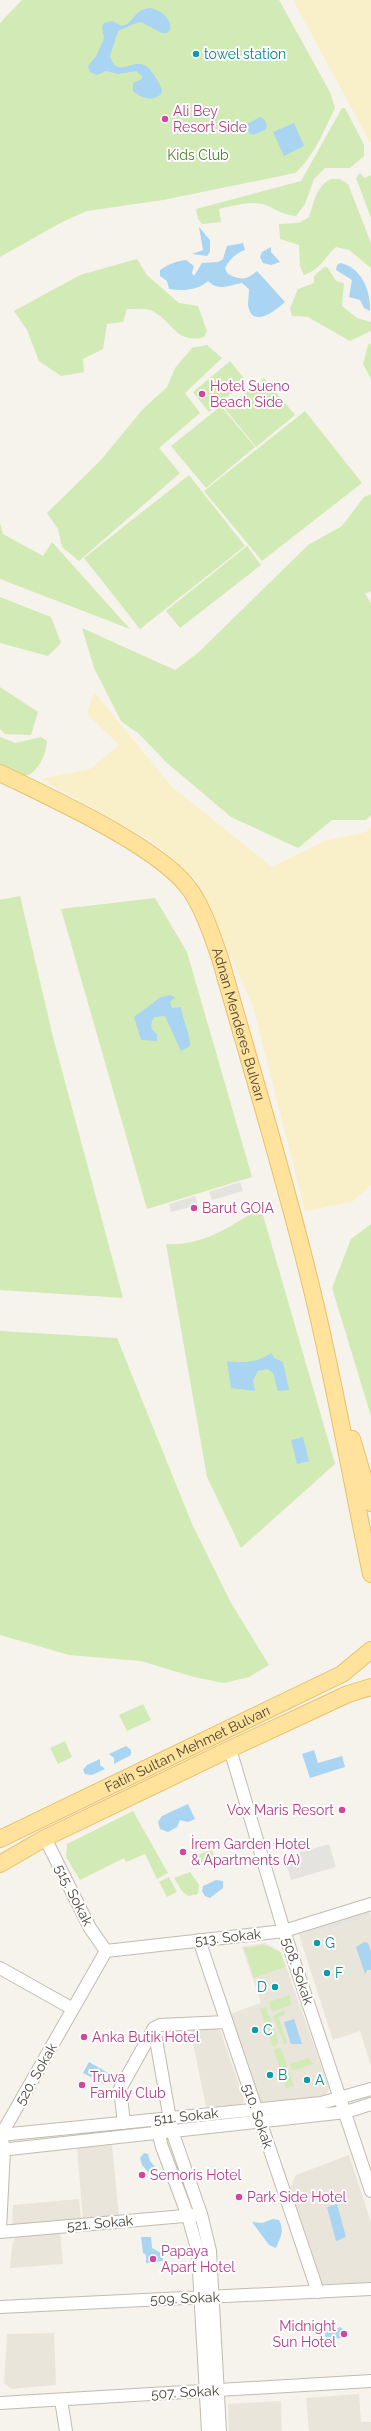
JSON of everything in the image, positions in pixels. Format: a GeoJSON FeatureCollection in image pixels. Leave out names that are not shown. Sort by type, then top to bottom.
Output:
{"type":"FeatureCollection","features":[{"type":"Feature","properties":{"kind":"main road","name":"Adnan Menderes Bulvarı"},"geometry":{"type":"LineString","coordinates":[[0,773],[118,834],[159,860],[176,874],[190,890],[207,922],[220,958],[312,1289],[333,1380],[344,1447],[371,1574]]}},
{"type":"Feature","properties":{"kind":"main road","name":"Adnan Menderes Bulvarı"},"geometry":{"type":"LineString","coordinates":[[333,1380],[371,1503]]}},
{"type":"Feature","properties":{"kind":"main road","name":"Fatih Sultan Mehmet Bulvarı"},"geometry":{"type":"LineString","coordinates":[[0,1839],[342,1674],[371,1650]]}},
{"type":"Feature","properties":{"kind":"main road","name":"Fatih Sultan Mehmet Bulvarı"},"geometry":{"type":"LineString","coordinates":[[0,1864],[45,1838],[230,1749],[348,1694],[371,1687]]}},
{"type":"Feature","properties":{"kind":"street","name":"508. Sokak"},"geometry":{"type":"LineString","coordinates":[[230,1749],[284,1930],[346,2112],[371,2191]]}},
{"type":"Feature","properties":{"kind":"street","name":"515. Sokak"},"geometry":{"type":"LineString","coordinates":[[45,1838],[90,1928],[106,1951]]}},
{"type":"Feature","properties":{"kind":"street","name":"513. Sokak"},"geometry":{"type":"LineString","coordinates":[[106,1951],[284,1930],[371,1904]]}},
{"type":"Feature","properties":{"kind":"street","name":"510. Sokak"},"geometry":{"type":"LineString","coordinates":[[199,1940],[318,2292]]}},
{"type":"Feature","properties":{"kind":"street","name":"520. Sokak"},"geometry":{"type":"LineString","coordinates":[[0,2135],[106,1951]]}},
{"type":"Feature","properties":{"kind":"street"},"geometry":{"type":"LineString","coordinates":[[0,1968],[73,2009]]}},
{"type":"Feature","properties":{"kind":"street"},"geometry":{"type":"LineString","coordinates":[[124,2123],[120,2089],[154,2028],[160,2026],[226,2022]]}},
{"type":"Feature","properties":{"kind":"street"},"geometry":{"type":"LineString","coordinates":[[154,2028],[172,2132],[201,2214],[210,2251],[207,2297],[212,2391],[220,2431]]}},
{"type":"Feature","properties":{"kind":"street","name":"511. Sokak"},"geometry":{"type":"LineString","coordinates":[[0,2135],[321,2103],[371,2090]]}},
{"type":"Feature","properties":{"kind":"street","name":"511. Sokak"},"geometry":{"type":"LineString","coordinates":[[2,2150],[346,2112],[371,2104]]}},
{"type":"Feature","properties":{"kind":"street"},"geometry":{"type":"LineString","coordinates":[[156,2120],[158,2133],[188,2216],[198,2252],[207,2297]]}},
{"type":"Feature","properties":{"kind":"street"},"geometry":{"type":"LineString","coordinates":[[0,2135],[2,2150],[0,2231]]}},
{"type":"Feature","properties":{"kind":"street","name":"521. Sokak"},"geometry":{"type":"LineString","coordinates":[[0,2231],[201,2214]]}},
{"type":"Feature","properties":{"kind":"street","name":"509. Sokak"},"geometry":{"type":"LineString","coordinates":[[0,2307],[371,2289]]}},
{"type":"Feature","properties":{"kind":"street","name":"507. Sokak"},"geometry":{"type":"LineString","coordinates":[[0,2403],[371,2381]]}},
{"type":"Feature","properties":{"kind":"street"},"geometry":{"type":"LineString","coordinates":[[208,2431],[212,2391]]}},
{"type":"Feature","properties":{"kind":"street"},"geometry":{"type":"LineString","coordinates":[[61,2400],[66,2431]]}},
{"type":"Feature","properties":{"kind":"shaded area"},"geometry":{"type":"Polygon","coordinates":[[[240,1182],[243,1191],[212,1200],[209,1192],[240,1182]]]}},
{"type":"Feature","properties":{"kind":"shaded area"},"geometry":{"type":"Polygon","coordinates":[[[195,1196],[198,1205],[171,1212],[169,1204],[195,1196]]]}},
{"type":"Feature","properties":{"kind":"shaded area"},"geometry":{"type":"Polygon","coordinates":[[[329,1844],[336,1867],[291,1880],[284,1857],[329,1844]]]}},
{"type":"Feature","properties":{"kind":"shaded area"},"geometry":{"type":"Polygon","coordinates":[[[369,1908],[371,1916],[328,1930],[326,1921],[369,1908]]]}},
{"type":"Feature","properties":{"kind":"shaded area"},"geometry":{"type":"Polygon","coordinates":[[[371,1916],[371,2066],[360,2031],[333,2040],[299,1935],[301,1932],[326,1924],[328,1930],[371,1916]]]}},
{"type":"Feature","properties":{"kind":"shaded area"},"geometry":{"type":"Polygon","coordinates":[[[265,1943],[281,1952],[329,2088],[326,2096],[260,2102],[230,2014],[261,2003],[242,1947],[265,1943]]]}},
{"type":"Feature","properties":{"kind":"shaded area"},"geometry":{"type":"Polygon","coordinates":[[[219,2027],[244,2099],[243,2104],[206,2107],[190,2028],[219,2027]]]}},
{"type":"Feature","properties":{"kind":"shaded area"},"geometry":{"type":"Polygon","coordinates":[[[112,2145],[119,2217],[83,2220],[77,2148],[112,2145]]]}},
{"type":"Feature","properties":{"kind":"shaded area"},"geometry":{"type":"Polygon","coordinates":[[[349,2155],[371,2222],[371,2283],[323,2284],[290,2188],[296,2175],[349,2155]]]}},
{"type":"Feature","properties":{"kind":"shaded area"},"geometry":{"type":"Polygon","coordinates":[[[79,2199],[81,2220],[12,2228],[13,2205],[79,2199]]]}},
{"type":"Feature","properties":{"kind":"shaded area"},"geometry":{"type":"Polygon","coordinates":[[[60,2232],[63,2264],[10,2268],[12,2245],[16,2236],[60,2232]]]}},
{"type":"Feature","properties":{"kind":"shaded area"},"geometry":{"type":"Polygon","coordinates":[[[54,2333],[56,2385],[11,2389],[4,2383],[7,2334],[54,2333]]]}},
{"type":"Feature","properties":{"kind":"shaded area"},"geometry":{"type":"Polygon","coordinates":[[[359,2394],[361,2422],[371,2422],[371,2431],[309,2431],[306,2398],[359,2394]]]}},
{"type":"Feature","properties":{"kind":"shaded area"},"geometry":{"type":"Polygon","coordinates":[[[281,2401],[282,2431],[229,2431],[228,2404],[281,2401]]]}},
{"type":"Feature","properties":{"kind":"green space","name":"Ali Bey Resort Side"},"geometry":{"type":"Polygon","coordinates":[[[22,0],[279,0],[331,94],[335,108],[313,151],[302,167],[295,173],[163,200],[87,211],[64,221],[0,257],[0,23],[22,0]]]}},
{"type":"Feature","properties":{"kind":"green space"},"geometry":{"type":"Polygon","coordinates":[[[342,108],[345,108],[364,145],[364,156],[350,168],[325,168],[314,179],[305,204],[296,216],[284,213],[266,205],[254,203],[219,209],[221,222],[202,224],[198,219],[196,209],[301,181],[342,108]]]}},
{"type":"Feature","properties":{"kind":"green space"},"geometry":{"type":"Polygon","coordinates":[[[360,173],[364,178],[371,175],[371,218],[356,178],[360,173]]]}},
{"type":"Feature","properties":{"kind":"green space"},"geometry":{"type":"Polygon","coordinates":[[[331,179],[340,179],[348,184],[371,243],[371,268],[349,250],[336,247],[319,266],[304,275],[300,266],[299,245],[280,239],[279,224],[299,223],[309,217],[314,200],[319,190],[331,179]]]}},
{"type":"Feature","properties":{"kind":"green space"},"geometry":{"type":"Polygon","coordinates":[[[137,259],[147,275],[179,303],[198,306],[207,331],[204,337],[194,339],[180,334],[164,319],[150,310],[127,309],[123,322],[107,324],[103,349],[83,359],[84,372],[61,376],[39,361],[27,330],[14,311],[80,275],[137,259]]]}},
{"type":"Feature","properties":{"kind":"green space"},"geometry":{"type":"Polygon","coordinates":[[[324,267],[328,268],[336,281],[344,283],[342,306],[357,318],[371,322],[371,331],[350,341],[308,317],[292,316],[290,308],[298,289],[314,283],[314,276],[324,267]]]}},
{"type":"Feature","properties":{"kind":"green space"},"geometry":{"type":"Polygon","coordinates":[[[371,343],[371,379],[363,364],[368,345],[371,343]]]}},
{"type":"Feature","properties":{"kind":"green space"},"geometry":{"type":"Polygon","coordinates":[[[207,345],[222,358],[185,393],[200,413],[159,448],[180,473],[79,561],[62,547],[58,529],[47,513],[101,460],[142,410],[167,387],[175,368],[192,348],[207,345]]]}},
{"type":"Feature","properties":{"kind":"green space"},"geometry":{"type":"Polygon","coordinates":[[[230,361],[246,381],[209,412],[193,392],[230,361]]]}},
{"type":"Feature","properties":{"kind":"green space"},"geometry":{"type":"Polygon","coordinates":[[[264,378],[295,415],[256,447],[225,409],[264,378]]]}},
{"type":"Feature","properties":{"kind":"green space"},"geometry":{"type":"Polygon","coordinates":[[[221,406],[255,447],[206,488],[171,446],[221,406]]]}},
{"type":"Feature","properties":{"kind":"green space"},"geometry":{"type":"Polygon","coordinates":[[[305,411],[362,483],[262,561],[204,491],[305,411]]]}},
{"type":"Feature","properties":{"kind":"green space"},"geometry":{"type":"Polygon","coordinates":[[[189,475],[245,546],[140,629],[84,558],[189,475]]]}},
{"type":"Feature","properties":{"kind":"green space"},"geometry":{"type":"Polygon","coordinates":[[[371,494],[371,591],[365,594],[371,603],[371,815],[366,820],[332,820],[298,848],[231,817],[167,763],[139,734],[121,721],[94,668],[82,628],[175,670],[199,652],[308,545],[342,526],[364,497],[371,494]]]}},
{"type":"Feature","properties":{"kind":"green space"},"geometry":{"type":"Polygon","coordinates":[[[0,523],[3,534],[43,556],[52,542],[130,629],[0,579],[0,523]]]}},
{"type":"Feature","properties":{"kind":"green space"},"geometry":{"type":"Polygon","coordinates":[[[247,546],[261,565],[180,628],[166,611],[247,546]]]}},
{"type":"Feature","properties":{"kind":"green space"},"geometry":{"type":"Polygon","coordinates":[[[0,597],[51,617],[61,643],[48,656],[0,643],[0,597]]]}},
{"type":"Feature","properties":{"kind":"green space"},"geometry":{"type":"Polygon","coordinates":[[[0,687],[38,712],[31,735],[5,734],[0,729],[0,687]]]}},
{"type":"Feature","properties":{"kind":"green space"},"geometry":{"type":"Polygon","coordinates":[[[0,737],[16,743],[41,737],[47,741],[45,753],[35,770],[24,776],[17,776],[0,767],[0,737]]]}},
{"type":"Feature","properties":{"kind":"green space"},"geometry":{"type":"Polygon","coordinates":[[[20,896],[53,1037],[123,1298],[0,1290],[0,900],[20,896]]]}},
{"type":"Feature","properties":{"kind":"green space"},"geometry":{"type":"Polygon","coordinates":[[[155,898],[187,952],[252,1177],[147,1209],[61,909],[155,898]]]}},
{"type":"Feature","properties":{"kind":"green space"},"geometry":{"type":"Polygon","coordinates":[[[261,1208],[335,1464],[241,1548],[207,1477],[166,1244],[193,1242],[216,1234],[261,1208]]]}},
{"type":"Feature","properties":{"kind":"green space"},"geometry":{"type":"Polygon","coordinates":[[[371,1224],[371,1416],[332,1288],[351,1239],[371,1224]]]}},
{"type":"Feature","properties":{"kind":"green space"},"geometry":{"type":"Polygon","coordinates":[[[0,1331],[117,1338],[192,1524],[231,1603],[269,1665],[249,1677],[224,1683],[194,1677],[141,1661],[69,1655],[0,1635],[0,1331]]]}},
{"type":"Feature","properties":{"kind":"green space"},"geometry":{"type":"Polygon","coordinates":[[[143,1704],[151,1720],[127,1731],[119,1715],[143,1704]]]}},
{"type":"Feature","properties":{"kind":"green space"},"geometry":{"type":"Polygon","coordinates":[[[65,1741],[72,1757],[58,1764],[50,1748],[65,1741]]]}},
{"type":"Feature","properties":{"kind":"green space"},"geometry":{"type":"Polygon","coordinates":[[[133,1811],[168,1873],[157,1879],[145,1854],[126,1862],[124,1858],[80,1880],[66,1857],[67,1844],[133,1811]]]}},
{"type":"Feature","properties":{"kind":"green space"},"geometry":{"type":"Polygon","coordinates":[[[211,1849],[215,1857],[198,1864],[194,1857],[211,1849]]]}},
{"type":"Feature","properties":{"kind":"green space"},"geometry":{"type":"Polygon","coordinates":[[[190,1872],[199,1885],[198,1894],[188,1896],[182,1891],[174,1878],[190,1872]]]}},
{"type":"Feature","properties":{"kind":"green space"},"geometry":{"type":"Polygon","coordinates":[[[169,1877],[177,1892],[167,1897],[159,1882],[169,1877]]]}},
{"type":"Feature","properties":{"kind":"green space"},"geometry":{"type":"Polygon","coordinates":[[[265,1945],[280,1952],[285,1967],[254,1978],[244,1948],[265,1945]]]}},
{"type":"Feature","properties":{"kind":"green space"},"geometry":{"type":"Polygon","coordinates":[[[290,1995],[291,2005],[274,2011],[271,2010],[269,2002],[290,1995]]]}},
{"type":"Feature","properties":{"kind":"green space"},"geometry":{"type":"Polygon","coordinates":[[[267,2007],[267,2014],[270,2017],[279,2043],[273,2047],[260,2009],[267,2007]]]}},
{"type":"Feature","properties":{"kind":"green space"},"geometry":{"type":"Polygon","coordinates":[[[284,2010],[285,2015],[278,2017],[287,2043],[284,2044],[273,2016],[284,2010]]]}},
{"type":"Feature","properties":{"kind":"green space"},"geometry":{"type":"Polygon","coordinates":[[[279,2048],[281,2049],[294,2086],[286,2088],[274,2050],[279,2048]]]}},
{"type":"Feature","properties":{"kind":"green space"},"geometry":{"type":"Polygon","coordinates":[[[309,2058],[313,2064],[292,2071],[290,2064],[309,2058]]]}},
{"type":"Feature","properties":{"kind":"sand"},"geometry":{"type":"Polygon","coordinates":[[[293,0],[371,0],[371,144],[293,0]]]}},
{"type":"Feature","properties":{"kind":"sand"},"geometry":{"type":"Polygon","coordinates":[[[94,692],[171,786],[272,867],[325,841],[366,832],[371,826],[371,1185],[352,1202],[305,1211],[253,1006],[197,881],[152,841],[41,779],[90,769],[119,745],[87,714],[94,692]]]}},
{"type":"Feature","properties":{"kind":"water"},"geometry":{"type":"Polygon","coordinates":[[[151,8],[158,11],[168,19],[170,30],[167,33],[162,33],[141,22],[135,23],[118,31],[110,56],[113,63],[117,66],[125,67],[139,64],[147,66],[162,90],[161,94],[158,96],[154,98],[147,98],[139,96],[133,91],[133,83],[142,79],[142,76],[136,71],[118,74],[106,71],[97,75],[90,72],[88,66],[97,55],[104,38],[102,27],[104,23],[112,21],[122,26],[129,22],[137,13],[151,8]]]}},
{"type":"Feature","properties":{"kind":"water"},"geometry":{"type":"Polygon","coordinates":[[[260,117],[264,119],[267,126],[265,130],[253,135],[249,133],[247,124],[260,117]]]}},
{"type":"Feature","properties":{"kind":"water"},"geometry":{"type":"Polygon","coordinates":[[[294,123],[304,146],[284,156],[273,132],[294,123]]]}},
{"type":"Feature","properties":{"kind":"water"},"geometry":{"type":"Polygon","coordinates":[[[199,227],[210,240],[210,252],[207,256],[192,254],[203,250],[199,227]]]}},
{"type":"Feature","properties":{"kind":"water"},"geometry":{"type":"Polygon","coordinates":[[[243,243],[245,250],[234,257],[225,268],[227,273],[239,278],[246,278],[257,271],[285,302],[265,316],[254,316],[250,312],[248,305],[249,289],[242,283],[220,287],[208,281],[199,287],[174,290],[169,289],[167,281],[160,276],[160,270],[163,268],[170,264],[186,260],[194,266],[192,273],[194,276],[202,263],[218,262],[223,259],[227,246],[243,243]]]}},
{"type":"Feature","properties":{"kind":"water"},"geometry":{"type":"Polygon","coordinates":[[[271,247],[271,252],[280,262],[271,265],[263,263],[260,257],[262,252],[271,247]]]}},
{"type":"Feature","properties":{"kind":"water"},"geometry":{"type":"Polygon","coordinates":[[[340,263],[354,269],[359,274],[369,295],[370,311],[364,308],[360,300],[349,297],[352,280],[336,270],[337,265],[340,263]]]}},
{"type":"Feature","properties":{"kind":"water"},"geometry":{"type":"Polygon","coordinates":[[[170,995],[175,997],[170,1002],[172,1008],[181,1007],[189,1036],[190,1046],[181,1051],[165,1016],[154,1017],[152,1022],[151,1027],[157,1034],[157,1041],[141,1040],[134,1017],[161,997],[170,995]]]}},
{"type":"Feature","properties":{"kind":"water"},"geometry":{"type":"Polygon","coordinates":[[[271,1353],[274,1358],[283,1362],[289,1390],[278,1391],[273,1373],[268,1369],[258,1371],[253,1380],[255,1391],[231,1388],[227,1361],[250,1362],[261,1359],[271,1353]]]}},
{"type":"Feature","properties":{"kind":"water"},"geometry":{"type":"Polygon","coordinates":[[[303,1437],[309,1461],[297,1464],[291,1440],[303,1437]]]}},
{"type":"Feature","properties":{"kind":"water"},"geometry":{"type":"Polygon","coordinates":[[[126,1746],[131,1750],[131,1755],[114,1764],[114,1758],[109,1754],[126,1746]]]}},
{"type":"Feature","properties":{"kind":"water"},"geometry":{"type":"Polygon","coordinates":[[[314,1750],[318,1763],[342,1756],[345,1767],[310,1778],[302,1754],[314,1750]]]}},
{"type":"Feature","properties":{"kind":"water"},"geometry":{"type":"Polygon","coordinates":[[[100,1759],[100,1765],[105,1769],[92,1775],[85,1774],[83,1770],[87,1765],[100,1759]]]}},
{"type":"Feature","properties":{"kind":"water"},"geometry":{"type":"Polygon","coordinates":[[[188,1804],[195,1819],[188,1822],[180,1820],[177,1827],[168,1832],[160,1829],[158,1822],[162,1816],[188,1804]]]}},
{"type":"Feature","properties":{"kind":"water"},"geometry":{"type":"Polygon","coordinates":[[[216,1880],[223,1881],[223,1888],[210,1898],[205,1896],[202,1891],[203,1886],[216,1880]]]}},
{"type":"Feature","properties":{"kind":"water"},"geometry":{"type":"Polygon","coordinates":[[[364,1942],[368,1943],[371,1952],[371,1970],[367,1970],[365,1974],[356,1947],[364,1942]]]}},
{"type":"Feature","properties":{"kind":"water"},"geometry":{"type":"Polygon","coordinates":[[[294,2019],[302,2044],[291,2044],[284,2022],[294,2019]]]}},
{"type":"Feature","properties":{"kind":"water"},"geometry":{"type":"Polygon","coordinates":[[[89,2062],[110,2074],[104,2084],[83,2073],[89,2062]]]}},
{"type":"Feature","properties":{"kind":"water"},"geometry":{"type":"Polygon","coordinates":[[[144,2153],[148,2154],[150,2161],[155,2167],[154,2173],[148,2172],[142,2165],[140,2158],[144,2153]]]}},
{"type":"Feature","properties":{"kind":"water"},"geometry":{"type":"Polygon","coordinates":[[[337,2204],[346,2237],[336,2241],[327,2207],[337,2204]]]}},
{"type":"Feature","properties":{"kind":"water"},"geometry":{"type":"Polygon","coordinates":[[[273,2219],[279,2220],[282,2228],[276,2248],[269,2245],[252,2222],[262,2223],[273,2219]]]}},
{"type":"Feature","properties":{"kind":"water"},"geometry":{"type":"Polygon","coordinates":[[[141,2237],[151,2237],[152,2248],[163,2254],[163,2261],[146,2263],[146,2255],[143,2253],[141,2237]]]}},
{"type":"Feature","properties":{"kind":"water"},"geometry":{"type":"Polygon","coordinates":[[[340,2327],[346,2331],[344,2338],[329,2339],[325,2336],[326,2329],[335,2330],[340,2327]]]}},
{"type":"Feature","properties":{"kind":"place","name":"towel station"},"geometry":{"type":"Point","coordinates":[196,54]}},
{"type":"Feature","properties":{"kind":"place","name":"Ali Bey Resort Side"},"geometry":{"type":"Point","coordinates":[165,119]}},
{"type":"Feature","properties":{"kind":"place","name":"Hotel Sueno Beach Side"},"geometry":{"type":"Point","coordinates":[202,394]}},
{"type":"Feature","properties":{"kind":"place","name":"Barut GOIA"},"geometry":{"type":"Point","coordinates":[194,1208]}},
{"type":"Feature","properties":{"kind":"place","name":"Vox Maris Resort"},"geometry":{"type":"Point","coordinates":[342,1810]}},
{"type":"Feature","properties":{"kind":"place","name":"İrem Garden Hotel & Apartments (A)"},"geometry":{"type":"Point","coordinates":[183,1852]}},
{"type":"Feature","properties":{"kind":"place","name":"G"},"geometry":{"type":"Point","coordinates":[317,1943]}},
{"type":"Feature","properties":{"kind":"place","name":"F"},"geometry":{"type":"Point","coordinates":[327,1973]}},
{"type":"Feature","properties":{"kind":"place","name":"D"},"geometry":{"type":"Point","coordinates":[275,1987]}},
{"type":"Feature","properties":{"kind":"place","name":"C"},"geometry":{"type":"Point","coordinates":[255,2030]}},
{"type":"Feature","properties":{"kind":"place","name":"Anka Butik Hotel"},"geometry":{"type":"Point","coordinates":[84,2037]}},
{"type":"Feature","properties":{"kind":"place","name":"B"},"geometry":{"type":"Point","coordinates":[270,2075]}},
{"type":"Feature","properties":{"kind":"place","name":"A"},"geometry":{"type":"Point","coordinates":[307,2080]}},
{"type":"Feature","properties":{"kind":"place","name":"Truva Family Club"},"geometry":{"type":"Point","coordinates":[82,2085]}},
{"type":"Feature","properties":{"kind":"place","name":"Semoris Hotel"},"geometry":{"type":"Point","coordinates":[142,2175]}},
{"type":"Feature","properties":{"kind":"place","name":"Park Side Hotel"},"geometry":{"type":"Point","coordinates":[239,2197]}},
{"type":"Feature","properties":{"kind":"place","name":"Papaya Apart Hotel"},"geometry":{"type":"Point","coordinates":[153,2259]}},
{"type":"Feature","properties":{"kind":"place","name":"Midnight Sun Hotel"},"geometry":{"type":"Point","coordinates":[344,2334]}},
{"type":"Feature","properties":{"kind":"park label","name":"Kids Club"},"geometry":{"type":"Point","coordinates":[198,155]}}]}
